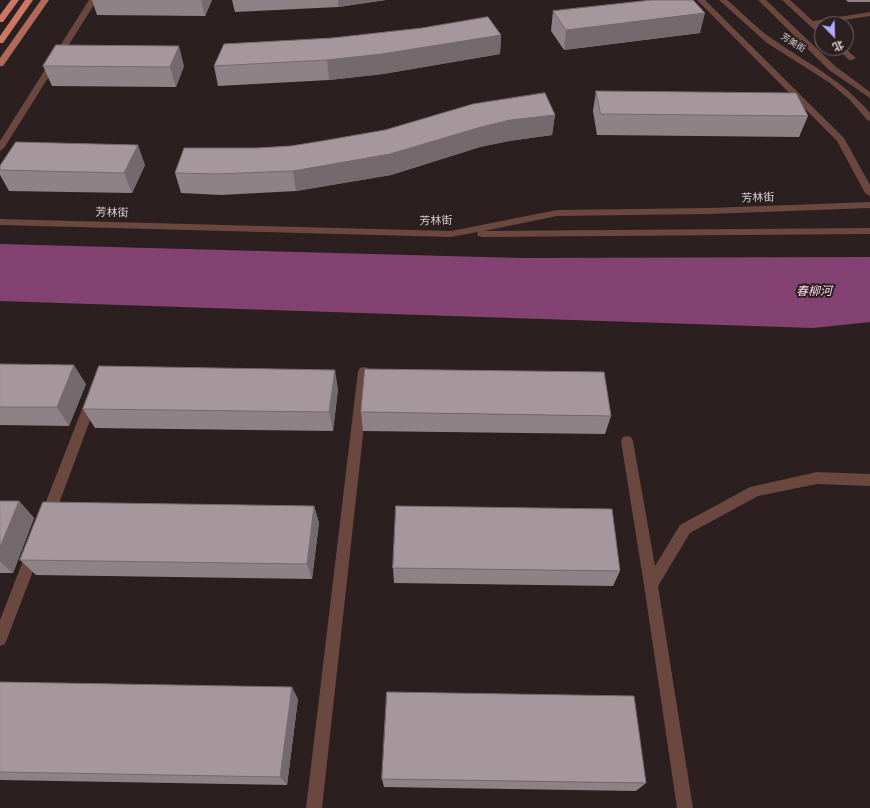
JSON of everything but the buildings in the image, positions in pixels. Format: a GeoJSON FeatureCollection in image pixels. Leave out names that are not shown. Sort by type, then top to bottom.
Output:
{"type":"FeatureCollection","features":[{"type":"Feature","properties":{"kind":"highway"},"geometry":{"type":"LineString","coordinates":[[0,20],[15,0]]}},
{"type":"Feature","properties":{"kind":"highway"},"geometry":{"type":"LineString","coordinates":[[0,40],[29,0]]}},
{"type":"Feature","properties":{"kind":"main road"},"geometry":{"type":"LineString","coordinates":[[0,64],[45,0]]}},
{"type":"Feature","properties":{"kind":"street"},"geometry":{"type":"LineString","coordinates":[[0,148],[93,0]]}},
{"type":"Feature","properties":{"kind":"street"},"geometry":{"type":"LineString","coordinates":[[701,0],[841,140],[870,193]]}},
{"type":"Feature","properties":{"kind":"street","name":"芳美街"},"geometry":{"type":"LineString","coordinates":[[723,0],[770,41],[833,81],[854,98],[870,118]]}},
{"type":"Feature","properties":{"kind":"street","name":"芳美街"},"geometry":{"type":"LineString","coordinates":[[762,0],[832,68],[870,96]]}},
{"type":"Feature","properties":{"kind":"street"},"geometry":{"type":"LineString","coordinates":[[786,0],[812,23],[870,14]]}},
{"type":"Feature","properties":{"kind":"street","name":"芳林街"},"geometry":{"type":"LineString","coordinates":[[0,222],[451,234],[557,213],[709,211],[870,206]]}},
{"type":"Feature","properties":{"kind":"street"},"geometry":{"type":"LineString","coordinates":[[451,234],[870,231]]}},
{"type":"Feature","properties":{"kind":"street"},"geometry":{"type":"LineString","coordinates":[[314,808],[364,371]]}},
{"type":"Feature","properties":{"kind":"street"},"geometry":{"type":"LineString","coordinates":[[42,530],[98,383]]}},
{"type":"Feature","properties":{"kind":"street"},"geometry":{"type":"LineString","coordinates":[[627,441],[651,585],[685,808]]}},
{"type":"Feature","properties":{"kind":"street"},"geometry":{"type":"LineString","coordinates":[[651,585],[684,529],[755,491],[817,478],[870,480]]}},
{"type":"Feature","properties":{"kind":"street"},"geometry":{"type":"LineString","coordinates":[[0,639],[36,544]]}},
{"type":"Feature","properties":{"kind":"water","name":"春柳河"},"geometry":{"type":"Polygon","coordinates":[[[0,244],[521,258],[870,257],[870,322],[813,328],[0,301],[0,244]]]}}]}
